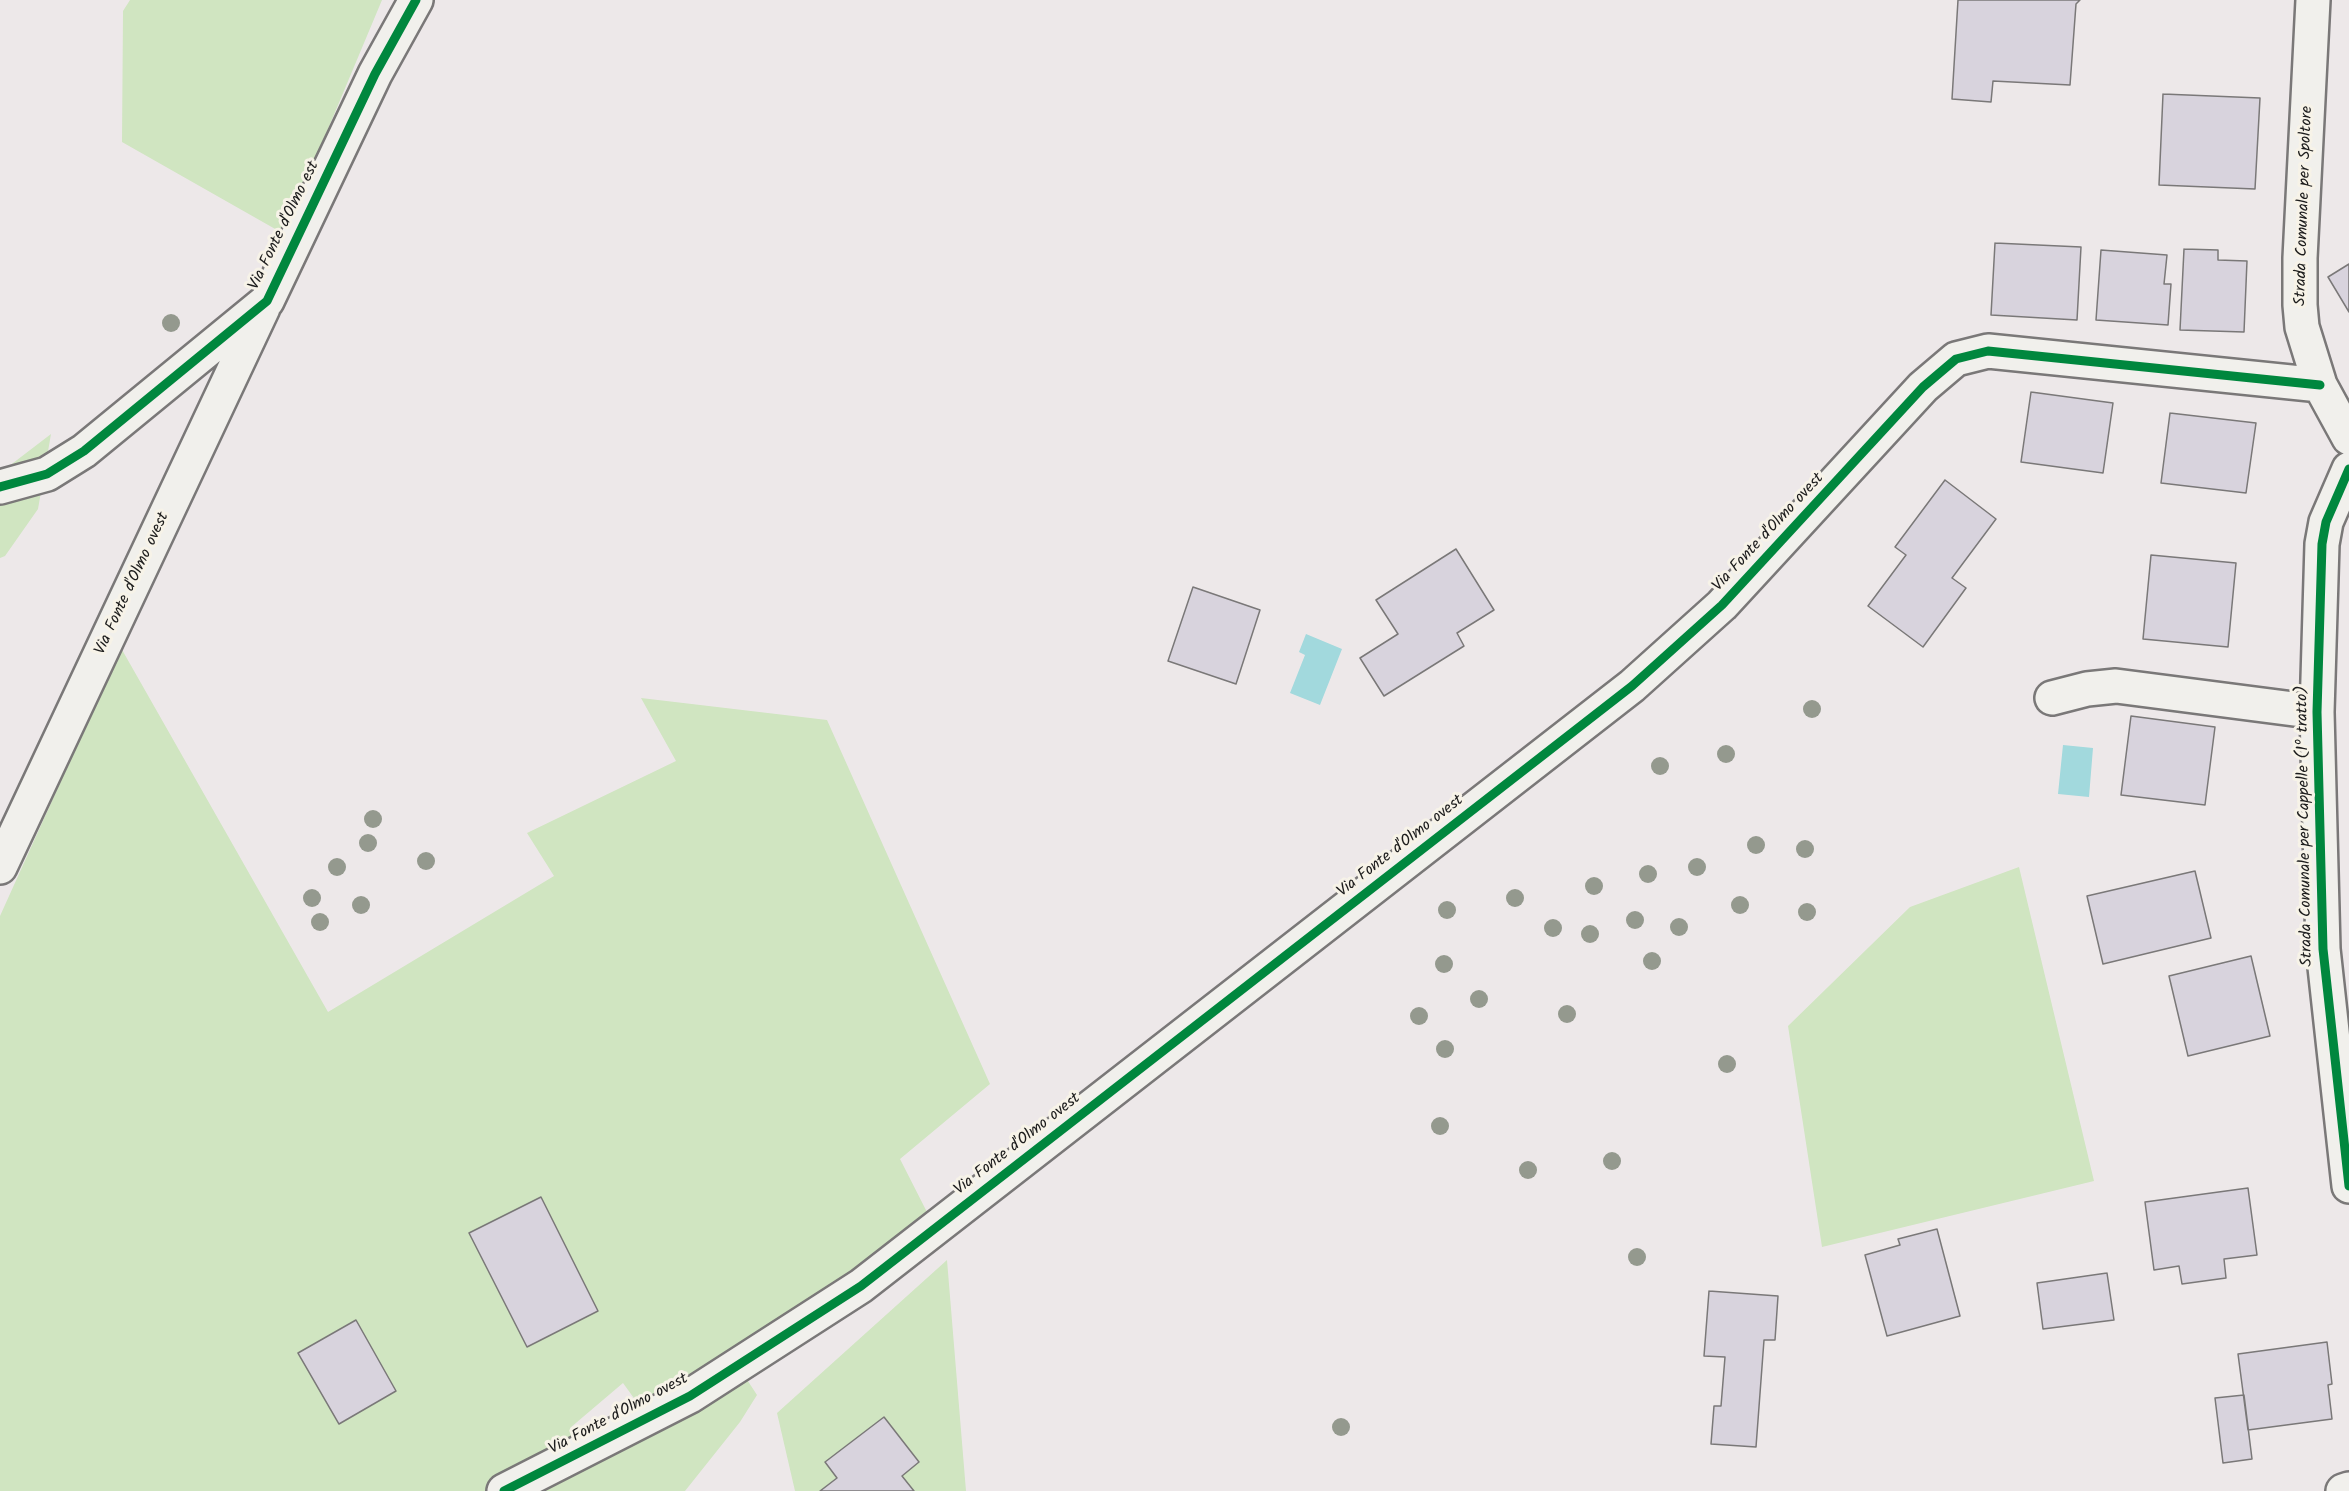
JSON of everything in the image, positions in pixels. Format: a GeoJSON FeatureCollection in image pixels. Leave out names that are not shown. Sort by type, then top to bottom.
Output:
{"type":"FeatureCollection","features":[{"type":"Feature","properties":{"kind":"street","name":"Via Fonte d'Olmo est"},"geometry":{"type":"LineString","coordinates":[[0,487],[47,474],[84,451],[267,301],[375,74],[416,0]]}},
{"type":"Feature","properties":{"kind":"street","name":"Strada Comunale per Spoltore"},"geometry":{"type":"LineString","coordinates":[[2313,0],[2299,283],[2302,327],[2320,385],[2349,438]]}},
{"type":"Feature","properties":{"kind":"street","name":"Via Fonte d'Olmo ovest"},"geometry":{"type":"LineString","coordinates":[[0,867],[267,301]]}},
{"type":"Feature","properties":{"kind":"street","name":"Via Fonte d'Olmo ovest"},"geometry":{"type":"LineString","coordinates":[[504,1491],[690,1396],[861,1286],[1623,693],[1722,605],[1923,387],[1956,358],[1988,351],[2320,385]]}},
{"type":"Feature","properties":{"kind":"street","name":"Strada Comunale per Cappelle (1º tratto)"},"geometry":{"type":"LineString","coordinates":[[2349,470],[2326,522],[2322,544],[2317,712],[2323,949],[2349,1186]]}},
{"type":"Feature","properties":{"kind":"street"},"geometry":{"type":"LineString","coordinates":[[2052,698],[2087,689],[2116,686],[2317,712]]}},
{"type":"Feature","properties":{"kind":"street"},"geometry":{"type":"LineString","coordinates":[[2343,1491],[2349,1489]]}},
{"type":"Feature","properties":{"kind":"green space"},"geometry":{"type":"Polygon","coordinates":[[[130,0],[382,0],[284,234],[122,142],[123,11],[130,0]]]}},
{"type":"Feature","properties":{"kind":"green space"},"geometry":{"type":"Polygon","coordinates":[[[51,434],[38,509],[5,556],[0,558],[0,473],[51,434]]]}},
{"type":"Feature","properties":{"kind":"green space"},"geometry":{"type":"Polygon","coordinates":[[[121,648],[328,1012],[554,876],[527,833],[676,761],[641,698],[827,720],[990,1084],[900,1159],[930,1218],[729,1352],[757,1395],[740,1422],[685,1491],[0,1491],[0,916],[121,648]],[[623,1383],[570,1428],[578,1445],[641,1408],[623,1383]]]}},
{"type":"Feature","properties":{"kind":"green space"},"geometry":{"type":"Polygon","coordinates":[[[2019,867],[2094,1181],[1822,1247],[1788,1026],[1910,907],[2019,867]]]}},
{"type":"Feature","properties":{"kind":"green space"},"geometry":{"type":"Polygon","coordinates":[[[947,1260],[966,1491],[795,1491],[777,1413],[947,1260]]]}},
{"type":"Feature","properties":{"kind":"water"},"geometry":{"type":"Polygon","coordinates":[[[1306,634],[1342,649],[1320,705],[1290,693],[1305,655],[1299,652],[1306,634]]]}},
{"type":"Feature","properties":{"kind":"water"},"geometry":{"type":"Polygon","coordinates":[[[2063,745],[2093,748],[2089,797],[2058,794],[2063,745]]]}},
{"type":"Feature","properties":{"kind":"building"},"geometry":{"type":"Polygon","coordinates":[[[1958,0],[2080,0],[2076,4],[2070,85],[1993,81],[1991,102],[1952,99],[1958,0]]]}},
{"type":"Feature","properties":{"kind":"building"},"geometry":{"type":"Polygon","coordinates":[[[2163,94],[2260,98],[2255,189],[2159,185],[2163,94]]]}},
{"type":"Feature","properties":{"kind":"building"},"geometry":{"type":"Polygon","coordinates":[[[1995,243],[2081,247],[2077,320],[1991,315],[1995,243]]]}},
{"type":"Feature","properties":{"kind":"building"},"geometry":{"type":"Polygon","coordinates":[[[2184,249],[2218,250],[2218,260],[2247,261],[2244,332],[2180,330],[2184,249]]]}},
{"type":"Feature","properties":{"kind":"building"},"geometry":{"type":"Polygon","coordinates":[[[2101,250],[2167,255],[2164,284],[2171,284],[2168,325],[2096,320],[2101,250]]]}},
{"type":"Feature","properties":{"kind":"building"},"geometry":{"type":"Polygon","coordinates":[[[2349,264],[2349,312],[2328,277],[2349,264]]]}},
{"type":"Feature","properties":{"kind":"building"},"geometry":{"type":"Polygon","coordinates":[[[2031,392],[2113,403],[2103,473],[2021,462],[2031,392]]]}},
{"type":"Feature","properties":{"kind":"building"},"geometry":{"type":"Polygon","coordinates":[[[2170,413],[2256,423],[2246,493],[2161,483],[2170,413]]]}},
{"type":"Feature","properties":{"kind":"building"},"geometry":{"type":"Polygon","coordinates":[[[1945,480],[1996,519],[1952,578],[1966,588],[1923,647],[1868,606],[1906,555],[1895,547],[1945,480]]]}},
{"type":"Feature","properties":{"kind":"building"},"geometry":{"type":"Polygon","coordinates":[[[1456,549],[1494,610],[1457,633],[1464,646],[1384,696],[1360,658],[1398,634],[1376,600],[1456,549]]]}},
{"type":"Feature","properties":{"kind":"building"},"geometry":{"type":"Polygon","coordinates":[[[2151,555],[2236,563],[2228,647],[2143,639],[2151,555]]]}},
{"type":"Feature","properties":{"kind":"building"},"geometry":{"type":"Polygon","coordinates":[[[1193,587],[1260,610],[1236,684],[1168,661],[1193,587]]]}},
{"type":"Feature","properties":{"kind":"building"},"geometry":{"type":"Polygon","coordinates":[[[2131,716],[2215,727],[2205,805],[2121,795],[2131,716]]]}},
{"type":"Feature","properties":{"kind":"building"},"geometry":{"type":"Polygon","coordinates":[[[2195,871],[2211,938],[2103,964],[2087,896],[2195,871]]]}},
{"type":"Feature","properties":{"kind":"building"},"geometry":{"type":"Polygon","coordinates":[[[2251,956],[2270,1036],[2188,1056],[2169,976],[2251,956]]]}},
{"type":"Feature","properties":{"kind":"building"},"geometry":{"type":"Polygon","coordinates":[[[2248,1188],[2257,1255],[2224,1259],[2226,1278],[2182,1284],[2179,1266],[2154,1270],[2145,1202],[2248,1188]]]}},
{"type":"Feature","properties":{"kind":"building"},"geometry":{"type":"Polygon","coordinates":[[[541,1197],[598,1311],[527,1347],[469,1233],[541,1197]]]}},
{"type":"Feature","properties":{"kind":"building"},"geometry":{"type":"Polygon","coordinates":[[[1937,1229],[1960,1316],[1887,1336],[1865,1255],[1900,1245],[1898,1239],[1937,1229]]]}},
{"type":"Feature","properties":{"kind":"building"},"geometry":{"type":"Polygon","coordinates":[[[2107,1273],[2114,1320],[2043,1329],[2037,1283],[2107,1273]]]}},
{"type":"Feature","properties":{"kind":"building"},"geometry":{"type":"Polygon","coordinates":[[[1709,1291],[1778,1296],[1775,1340],[1764,1340],[1756,1447],[1711,1444],[1714,1406],[1721,1406],[1725,1357],[1704,1356],[1709,1291]]]}},
{"type":"Feature","properties":{"kind":"building"},"geometry":{"type":"Polygon","coordinates":[[[356,1320],[396,1391],[339,1424],[298,1353],[356,1320]]]}},
{"type":"Feature","properties":{"kind":"building"},"geometry":{"type":"Polygon","coordinates":[[[2327,1342],[2332,1384],[2328,1385],[2332,1419],[2248,1430],[2238,1354],[2327,1342]]]}},
{"type":"Feature","properties":{"kind":"building"},"geometry":{"type":"Polygon","coordinates":[[[2244,1395],[2252,1459],[2223,1463],[2215,1398],[2244,1395]]]}},
{"type":"Feature","properties":{"kind":"building"},"geometry":{"type":"Polygon","coordinates":[[[884,1417],[919,1462],[902,1476],[914,1491],[820,1491],[837,1478],[825,1462],[884,1417]]]}},
{"type":"Feature","properties":{"kind":"cycle path"},"geometry":{"type":"LineString","coordinates":[[0,487],[47,474],[84,451],[267,301],[375,74],[416,0]]}},
{"type":"Feature","properties":{"kind":"cycle path"},"geometry":{"type":"LineString","coordinates":[[504,1491],[690,1396],[861,1286],[1632,686],[1722,605],[1923,387],[1956,359],[1988,351],[2320,385]]}},
{"type":"Feature","properties":{"kind":"cycle path"},"geometry":{"type":"LineString","coordinates":[[2349,469],[2326,522],[2322,544],[2317,712],[2323,949],[2349,1186]]}}]}
